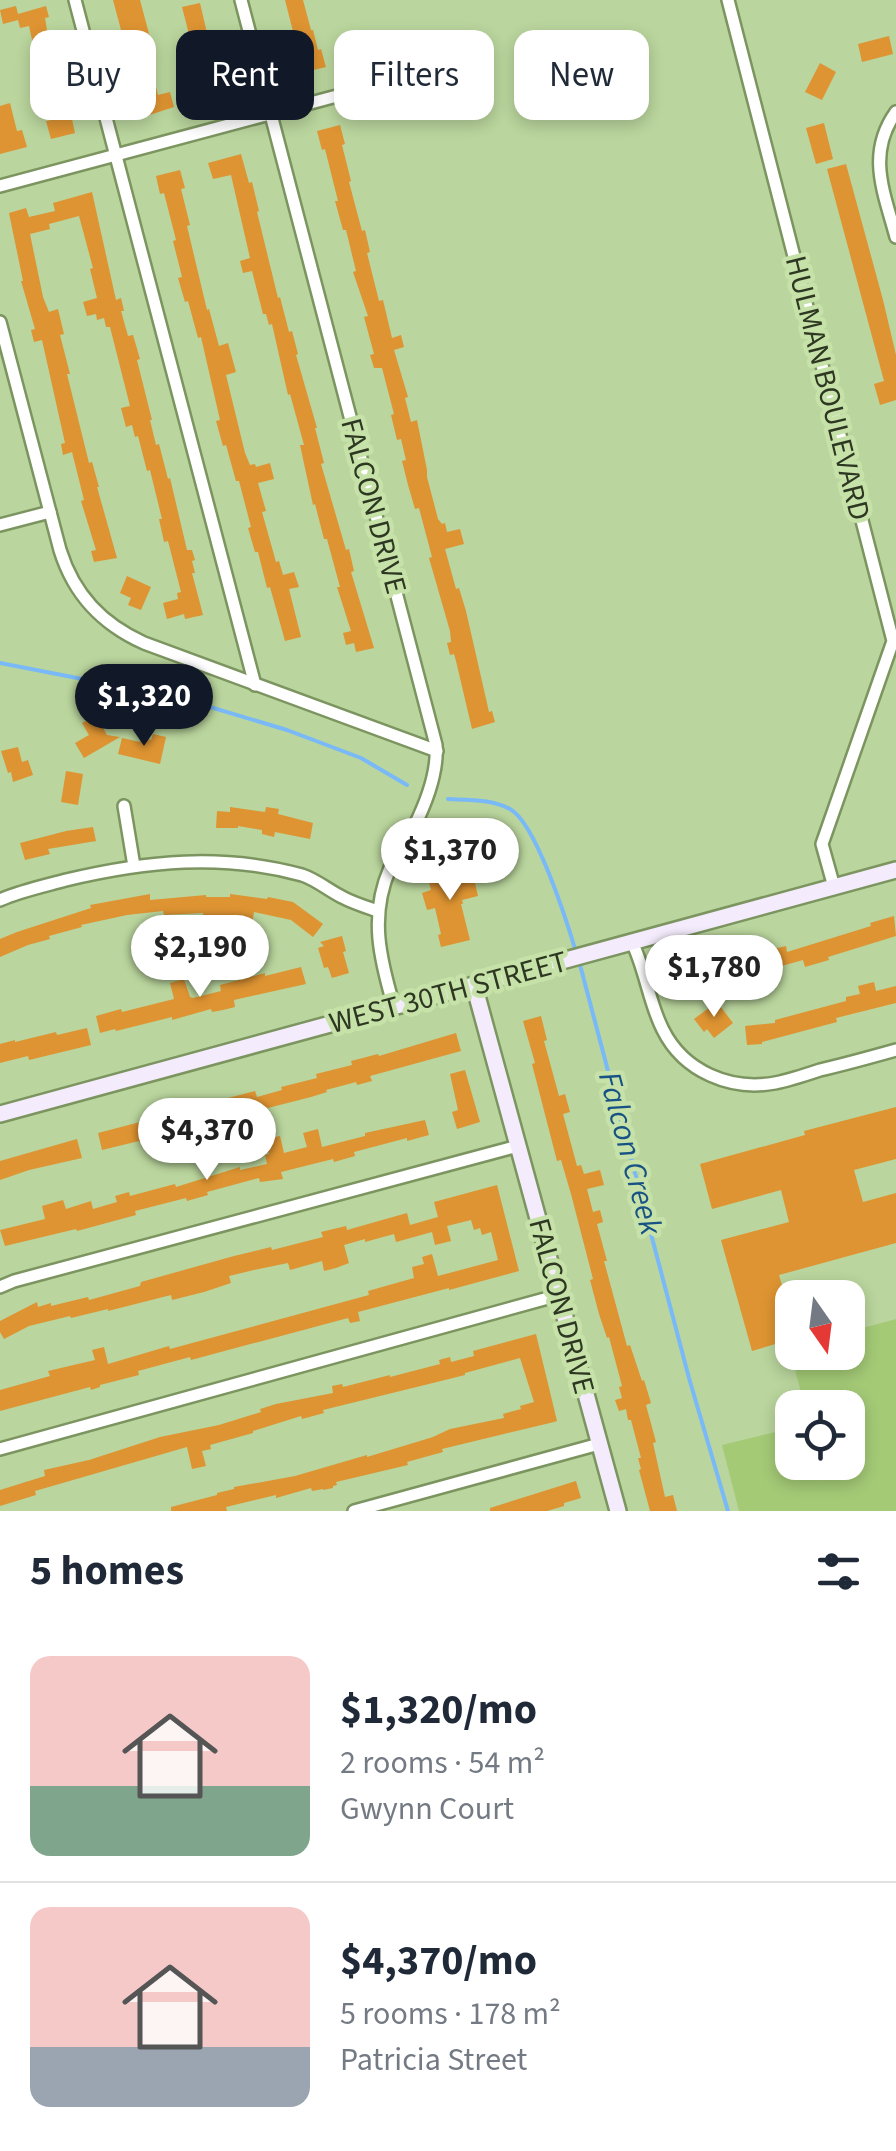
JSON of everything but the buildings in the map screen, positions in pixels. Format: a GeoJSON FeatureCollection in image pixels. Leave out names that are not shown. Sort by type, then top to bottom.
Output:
{"type":"FeatureCollection","features":[{"type":"Feature","properties":{"kind":"main road","name":"WEST 30TH STREET"},"geometry":{"type":"LineString","coordinates":[[0,1114],[896,870]]}},
{"type":"Feature","properties":{"kind":"main road","name":"FALCON DRIVE"},"geometry":{"type":"LineString","coordinates":[[474,985],[618,1511]]}},
{"type":"Feature","properties":{"kind":"street"},"geometry":{"type":"LineString","coordinates":[[75,0],[255,685]]}},
{"type":"Feature","properties":{"kind":"street","name":"FALCON DRIVE"},"geometry":{"type":"LineString","coordinates":[[241,0],[249,30]]}},
{"type":"Feature","properties":{"kind":"street","name":"HULMAN BOULEVARD"},"geometry":{"type":"LineString","coordinates":[[728,0],[893,641],[822,844],[834,887]]}},
{"type":"Feature","properties":{"kind":"street"},"geometry":{"type":"LineString","coordinates":[[896,112],[880,145],[878,166],[896,236]]}},
{"type":"Feature","properties":{"kind":"street"},"geometry":{"type":"LineString","coordinates":[[0,186],[248,120]]}},
{"type":"Feature","properties":{"kind":"street","name":"FALCON DRIVE"},"geometry":{"type":"LineString","coordinates":[[273,120],[437,751],[422,808],[390,868],[378,911],[379,954],[394,1007]]}},
{"type":"Feature","properties":{"kind":"street"},"geometry":{"type":"LineString","coordinates":[[0,322],[4,351],[68,573],[81,595],[102,617],[144,644],[437,751]]}},
{"type":"Feature","properties":{"kind":"street"},"geometry":{"type":"LineString","coordinates":[[0,525],[50,512]]}},
{"type":"Feature","properties":{"kind":"street"},"geometry":{"type":"LineString","coordinates":[[124,806],[134,866]]}},
{"type":"Feature","properties":{"kind":"street"},"geometry":{"type":"LineString","coordinates":[[2,894],[134,866],[206,860],[260,865],[312,879],[344,898],[378,911]]}},
{"type":"Feature","properties":{"kind":"street"},"geometry":{"type":"LineString","coordinates":[[632,942],[667,1038],[688,1062],[716,1078],[740,1085],[772,1083],[896,1050]]}},
{"type":"Feature","properties":{"kind":"street"},"geometry":{"type":"LineString","coordinates":[[0,1288],[518,1146]]}},
{"type":"Feature","properties":{"kind":"street"},"geometry":{"type":"LineString","coordinates":[[0,1449],[559,1296]]}},
{"type":"Feature","properties":{"kind":"street"},"geometry":{"type":"LineString","coordinates":[[354,1511],[600,1444]]}},
{"type":"Feature","properties":{"kind":"green space"},"geometry":{"type":"Polygon","coordinates":[[[896,1319],[896,1511],[739,1511],[722,1445],[775,1432],[775,1480],[865,1480],[865,1390],[800,1390],[795,1370],[865,1370],[865,1327],[896,1319]]]}},
{"type":"Feature","properties":{"kind":"waterway","name":"Falcon Creek"},"geometry":{"type":"LineString","coordinates":[[0,663],[180,698],[287,730],[361,758],[407,785]]}},
{"type":"Feature","properties":{"kind":"waterway","name":"Falcon Creek"},"geometry":{"type":"LineString","coordinates":[[448,799],[495,803],[520,818],[540,852],[576,952]]}},
{"type":"Feature","properties":{"kind":"waterway","name":"Falcon Creek"},"geometry":{"type":"LineString","coordinates":[[579,961],[728,1511]]}}]}
